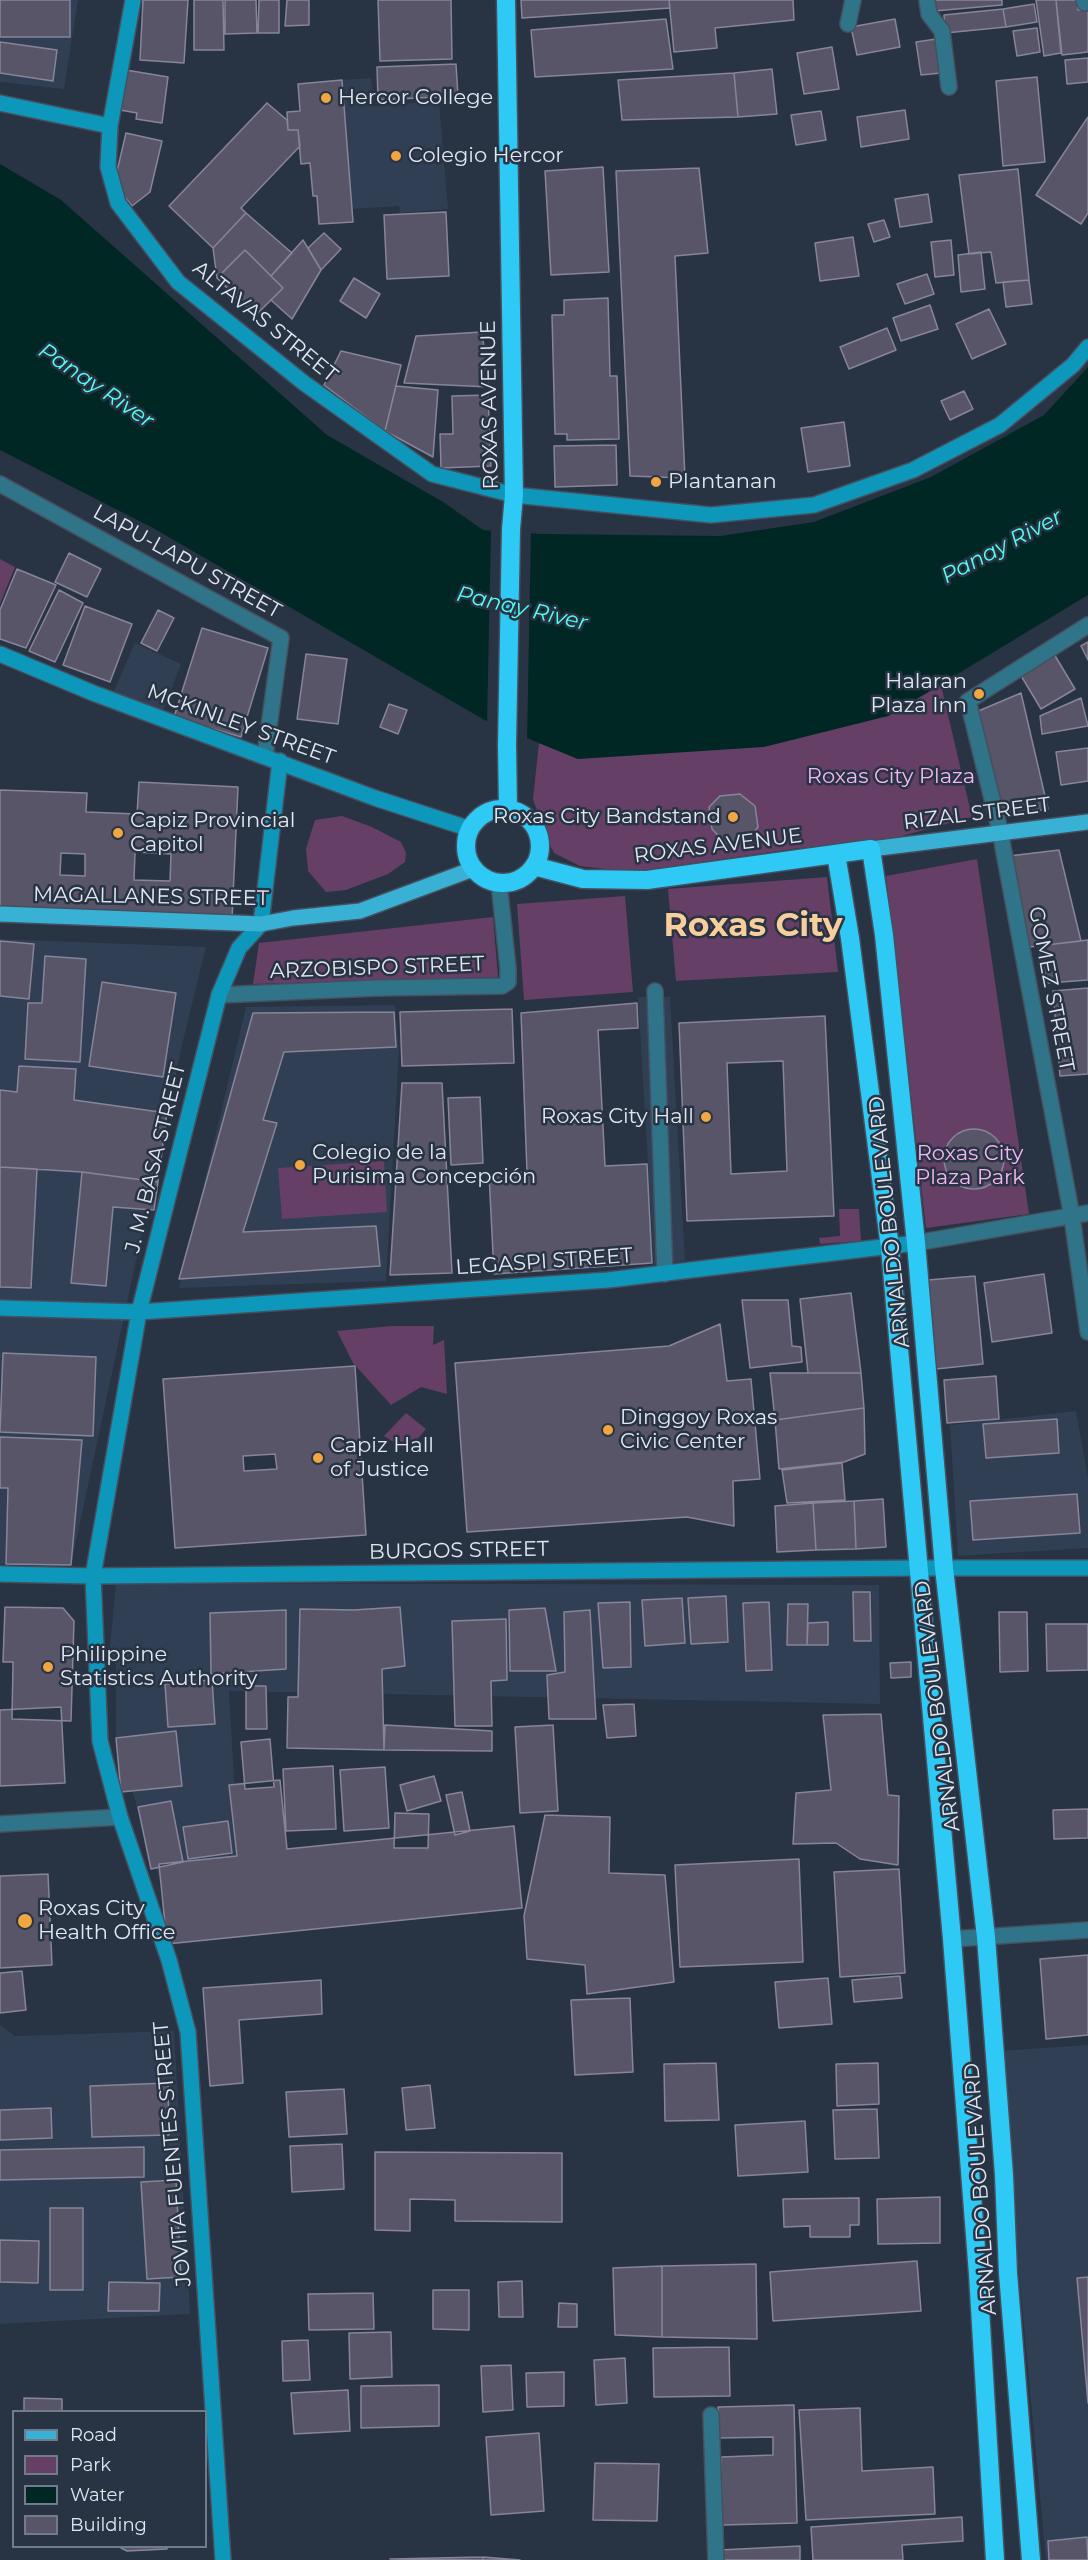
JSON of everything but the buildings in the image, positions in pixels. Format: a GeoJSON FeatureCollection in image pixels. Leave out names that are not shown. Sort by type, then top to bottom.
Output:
{"type":"FeatureCollection","features":[{"type":"Feature","properties":{"kind":"highway","name":"ROXAS AVENUE"},"geometry":{"type":"LineString","coordinates":[[506,0],[514,495],[511,530],[508,809]]}},
{"type":"Feature","properties":{"kind":"highway"},"geometry":{"type":"LineString","coordinates":[[508,809],[520,813],[537,831],[540,843],[539,855],[534,866],[519,880],[499,883],[480,876],[473,869],[466,849],[470,829],[485,813],[508,809]]}},
{"type":"Feature","properties":{"kind":"highway","name":"ROXAS AVENUE"},"geometry":{"type":"LineString","coordinates":[[534,866],[583,879],[647,880],[872,849]]}},
{"type":"Feature","properties":{"kind":"highway","name":"ARNALDO BOULEVARD"},"geometry":{"type":"LineString","coordinates":[[872,849],[885,947],[916,1243],[944,1568],[986,1937],[1004,2175],[1008,2273],[1031,2560]]}},
{"type":"Feature","properties":{"kind":"highway","name":"ARNALDO BOULEVARD"},"geometry":{"type":"LineString","coordinates":[[836,854],[890,1248],[952,1939],[978,2274],[995,2560]]}},
{"type":"Feature","properties":{"kind":"main road","name":"RIZAL STREET"},"geometry":{"type":"LineString","coordinates":[[872,849],[1000,831],[1088,822]]}},
{"type":"Feature","properties":{"kind":"main road","name":"MAGALLANES STREET"},"geometry":{"type":"LineString","coordinates":[[0,914],[261,924],[360,911],[473,869]]}},
{"type":"Feature","properties":{"kind":"street","name":"ALTAVAS STREET"},"geometry":{"type":"LineString","coordinates":[[133,0],[110,126],[108,166],[118,203],[178,282],[304,383],[432,474],[514,495],[711,515],[814,505],[913,470],[1000,425],[1073,365],[1088,347]]}},
{"type":"Feature","properties":{"kind":"street"},"geometry":{"type":"LineString","coordinates":[[848,24],[853,0]]}},
{"type":"Feature","properties":{"kind":"street"},"geometry":{"type":"LineString","coordinates":[[927,0],[929,14],[942,31],[949,87]]}},
{"type":"Feature","properties":{"kind":"street"},"geometry":{"type":"LineString","coordinates":[[0,103],[110,126]]}},
{"type":"Feature","properties":{"kind":"street","name":"LAPU-LAPU STREET"},"geometry":{"type":"LineString","coordinates":[[0,484],[281,638],[265,756]]}},
{"type":"Feature","properties":{"kind":"street","name":"GOMEZ STREET"},"geometry":{"type":"LineString","coordinates":[[1088,626],[968,701],[1000,831],[1072,1217],[1088,1332]]}},
{"type":"Feature","properties":{"kind":"street","name":"MCKINLEY STREET"},"geometry":{"type":"LineString","coordinates":[[0,654],[46,671],[93,693],[375,798],[470,829]]}},
{"type":"Feature","properties":{"kind":"street"},"geometry":{"type":"LineString","coordinates":[[261,924],[280,761]]}},
{"type":"Feature","properties":{"kind":"street","name":"ARZOBISPO STREET"},"geometry":{"type":"LineString","coordinates":[[219,994],[502,986],[508,982],[508,968],[499,883]]}},
{"type":"Feature","properties":{"kind":"street","name":"J. M. BASA STREET"},"geometry":{"type":"LineString","coordinates":[[93,1576],[139,1312],[219,994],[239,948],[261,924]]}},
{"type":"Feature","properties":{"kind":"street"},"geometry":{"type":"LineString","coordinates":[[655,991],[665,1274]]}},
{"type":"Feature","properties":{"kind":"street","name":"LEGASPI STREET"},"geometry":{"type":"LineString","coordinates":[[0,1308],[139,1312],[608,1280],[890,1248],[1088,1213]]}},
{"type":"Feature","properties":{"kind":"street","name":"BURGOS STREET"},"geometry":{"type":"LineString","coordinates":[[0,1574],[93,1576],[918,1568],[1088,1569]]}},
{"type":"Feature","properties":{"kind":"street","name":"JOVITA FUENTES STREET"},"geometry":{"type":"LineString","coordinates":[[93,1576],[100,1740],[120,1817],[169,1960],[188,2032],[223,2560]]}},
{"type":"Feature","properties":{"kind":"street"},"geometry":{"type":"LineString","coordinates":[[0,1824],[120,1817]]}},
{"type":"Feature","properties":{"kind":"street"},"geometry":{"type":"LineString","coordinates":[[952,1939],[1088,1930]]}},
{"type":"Feature","properties":{"kind":"street"},"geometry":{"type":"LineString","coordinates":[[711,2415],[716,2560]]}},
{"type":"Feature","properties":{"kind":"shaded area"},"geometry":{"type":"Polygon","coordinates":[[[0,0],[78,0],[64,89],[0,82],[0,0]]]}},
{"type":"Feature","properties":{"kind":"shaded area","name":"Colegio Hercor"},"geometry":{"type":"Polygon","coordinates":[[[371,78],[374,106],[439,101],[448,209],[400,213],[399,206],[352,209],[342,80],[371,78]]]}},
{"type":"Feature","properties":{"kind":"shaded area"},"geometry":{"type":"Polygon","coordinates":[[[135,643],[181,664],[162,714],[113,693],[135,643]]]}},
{"type":"Feature","properties":{"kind":"shaded area"},"geometry":{"type":"Polygon","coordinates":[[[0,939],[206,947],[182,1045],[71,1565],[0,1564],[0,939]]]}},
{"type":"Feature","properties":{"kind":"shaded area"},"geometry":{"type":"Polygon","coordinates":[[[638,997],[670,997],[685,1261],[654,1264],[638,997]]]}},
{"type":"Feature","properties":{"kind":"shaded area","name":"Colegio de la Purisima Concepción"},"geometry":{"type":"Polygon","coordinates":[[[395,1005],[399,1050],[386,1281],[179,1288],[246,1007],[395,1005]]]}},
{"type":"Feature","properties":{"kind":"shaded area"},"geometry":{"type":"Polygon","coordinates":[[[1076,1411],[1088,1477],[1088,1548],[958,1556],[950,1425],[1076,1411]]]}},
{"type":"Feature","properties":{"kind":"shaded area"},"geometry":{"type":"Polygon","coordinates":[[[116,1583],[879,1585],[880,1704],[229,1691],[243,1937],[179,1943],[116,1738],[116,1657],[109,1657],[116,1583]]]}},
{"type":"Feature","properties":{"kind":"shaded area"},"geometry":{"type":"Polygon","coordinates":[[[0,2025],[15,2036],[174,2031],[190,2314],[0,2324],[0,2025]]]}},
{"type":"Feature","properties":{"kind":"shaded area"},"geometry":{"type":"Polygon","coordinates":[[[1088,2045],[1088,2560],[1046,2560],[998,2051],[1088,2045]]]}},
{"type":"Feature","properties":{"kind":"green space"},"geometry":{"type":"Polygon","coordinates":[[[0,559],[15,567],[0,604],[0,559]]]}},
{"type":"Feature","properties":{"kind":"green space","name":"Roxas City Plaza"},"geometry":{"type":"Polygon","coordinates":[[[941,685],[972,817],[898,837],[792,849],[631,872],[580,866],[554,853],[533,799],[539,743],[578,759],[888,716],[941,685]]]}},
{"type":"Feature","properties":{"kind":"green space"},"geometry":{"type":"Polygon","coordinates":[[[342,816],[372,827],[401,842],[406,853],[405,862],[388,874],[346,890],[326,892],[308,871],[306,849],[315,820],[342,816]]]}},
{"type":"Feature","properties":{"kind":"green space","name":"Roxas City Plaza Park"},"geometry":{"type":"Polygon","coordinates":[[[977,859],[1029,1214],[926,1228],[886,876],[977,859]]]}},
{"type":"Feature","properties":{"kind":"green space"},"geometry":{"type":"Polygon","coordinates":[[[827,877],[838,972],[676,981],[668,889],[827,877]]]}},
{"type":"Feature","properties":{"kind":"green space"},"geometry":{"type":"Polygon","coordinates":[[[625,896],[633,992],[524,1000],[517,904],[625,896]]]}},
{"type":"Feature","properties":{"kind":"green space"},"geometry":{"type":"Polygon","coordinates":[[[493,917],[498,977],[253,984],[259,943],[493,917]]]}},
{"type":"Feature","properties":{"kind":"green space"},"geometry":{"type":"Polygon","coordinates":[[[384,1161],[387,1212],[282,1219],[278,1168],[384,1161]]]}},
{"type":"Feature","properties":{"kind":"green space"},"geometry":{"type":"Polygon","coordinates":[[[839,1209],[859,1209],[861,1241],[820,1244],[819,1238],[840,1236],[839,1209]]]}},
{"type":"Feature","properties":{"kind":"green space"},"geometry":{"type":"Polygon","coordinates":[[[392,1326],[434,1326],[433,1345],[444,1340],[447,1394],[421,1387],[391,1405],[353,1363],[337,1331],[392,1326]]]}},
{"type":"Feature","properties":{"kind":"green space"},"geometry":{"type":"Polygon","coordinates":[[[406,1413],[426,1429],[407,1451],[384,1436],[406,1413]]]}},
{"type":"Feature","properties":{"kind":"water","name":"Panay River"},"geometry":{"type":"Polygon","coordinates":[[[0,164],[61,200],[327,435],[443,502],[483,530],[541,534],[720,536],[814,522],[931,477],[1044,415],[1088,367],[1088,595],[888,716],[764,747],[578,759],[488,722],[153,528],[0,450],[0,164]]]}},
{"type":"Feature","properties":{"kind":"pier"},"geometry":{"type":"Polygon","coordinates":[[[491,529],[531,530],[527,742],[487,725],[491,529]]]}},
{"type":"Feature","properties":{"kind":"place","name":"Hercor College"},"geometry":{"type":"Point","coordinates":[326,98]}},
{"type":"Feature","properties":{"kind":"place","name":"Colegio Hercor"},"geometry":{"type":"Point","coordinates":[396,156]}},
{"type":"Feature","properties":{"kind":"place","name":"Plantanan"},"geometry":{"type":"Point","coordinates":[656,482]}},
{"type":"Feature","properties":{"kind":"place","name":"Halaran Plaza Inn"},"geometry":{"type":"Point","coordinates":[979,694]}},
{"type":"Feature","properties":{"kind":"place","name":"Roxas City Bandstand"},"geometry":{"type":"Point","coordinates":[733,817]}},
{"type":"Feature","properties":{"kind":"place","name":"Capiz Provincial Capitol"},"geometry":{"type":"Point","coordinates":[118,833]}},
{"type":"Feature","properties":{"kind":"place","name":"Roxas City Hall"},"geometry":{"type":"Point","coordinates":[706,1117]}},
{"type":"Feature","properties":{"kind":"place","name":"Colegio de la Purisima Concepción"},"geometry":{"type":"Point","coordinates":[300,1165]}},
{"type":"Feature","properties":{"kind":"place","name":"Dinggoy Roxas Civic Center"},"geometry":{"type":"Point","coordinates":[608,1430]}},
{"type":"Feature","properties":{"kind":"place","name":"Capiz Hall of Justice"},"geometry":{"type":"Point","coordinates":[318,1458]}},
{"type":"Feature","properties":{"kind":"place","name":"Philippine Statistics Authority"},"geometry":{"type":"Point","coordinates":[48,1667]}},
{"type":"Feature","properties":{"kind":"place","name":"Roxas City Health Office"},"geometry":{"type":"Point","coordinates":[25,1921]}},
{"type":"Feature","properties":{"kind":"district","name":"Roxas City"},"geometry":{"type":"Point","coordinates":[753,926]}}]}
